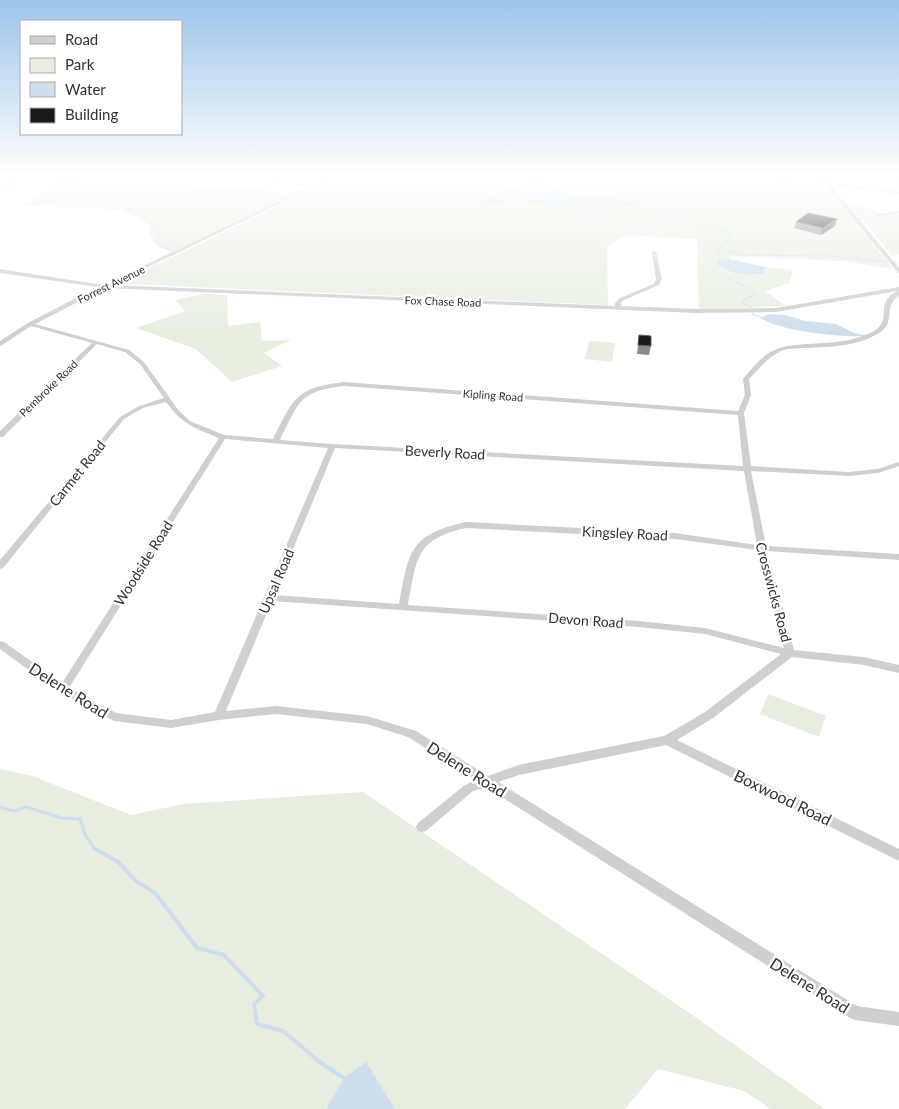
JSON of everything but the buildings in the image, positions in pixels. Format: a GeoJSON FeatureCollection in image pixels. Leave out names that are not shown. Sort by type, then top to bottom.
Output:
{"type":"FeatureCollection","features":[{"type":"Feature","properties":{"kind":"street","name":"Forrest Avenue"},"geometry":{"type":"LineString","coordinates":[[0,344],[30,324],[225,229]]}},
{"type":"Feature","properties":{"kind":"street"},"geometry":{"type":"LineString","coordinates":[[864,229],[899,272]]}},
{"type":"Feature","properties":{"kind":"street"},"geometry":{"type":"LineString","coordinates":[[618,308],[618,303],[622,299],[656,285],[659,279],[654,252]]}},
{"type":"Feature","properties":{"kind":"street","name":"Fox Chase Road"},"geometry":{"type":"LineString","coordinates":[[0,271],[62,282],[105,286],[747,312],[776,310],[887,290],[899,290]]}},
{"type":"Feature","properties":{"kind":"street","name":"Fox Chase Road"},"geometry":{"type":"LineString","coordinates":[[887,290],[899,282]]}},
{"type":"Feature","properties":{"kind":"street","name":"Crosswicks Road"},"geometry":{"type":"LineString","coordinates":[[422,827],[469,788],[518,770],[667,740],[709,715],[790,653],[762,548],[747,468],[741,412],[748,395],[746,379],[770,356],[784,348],[858,342],[875,337],[889,329],[893,321],[887,307],[888,302],[899,290]]}},
{"type":"Feature","properties":{"kind":"street","name":"Beverly Road"},"geometry":{"type":"LineString","coordinates":[[30,324],[127,351],[142,363],[177,412],[188,422],[223,436],[332,446],[848,474],[878,471],[899,464]]}},
{"type":"Feature","properties":{"kind":"street","name":"Pembroke Road"},"geometry":{"type":"LineString","coordinates":[[0,434],[96,342]]}},
{"type":"Feature","properties":{"kind":"street","name":"Kipling Road"},"geometry":{"type":"LineString","coordinates":[[275,442],[296,401],[303,394],[325,386],[344,384],[741,412]]}},
{"type":"Feature","properties":{"kind":"street","name":"Carmet Road"},"geometry":{"type":"LineString","coordinates":[[0,566],[122,418],[141,407],[168,399]]}},
{"type":"Feature","properties":{"kind":"street","name":"Woodside Road"},"geometry":{"type":"LineString","coordinates":[[63,690],[223,436]]}},
{"type":"Feature","properties":{"kind":"street","name":"Upsal Road"},"geometry":{"type":"LineString","coordinates":[[219,716],[332,446]]}},
{"type":"Feature","properties":{"kind":"street","name":"Kingsley Road"},"geometry":{"type":"LineString","coordinates":[[403,606],[413,561],[420,544],[441,530],[466,525],[675,536],[762,548],[899,557]]}},
{"type":"Feature","properties":{"kind":"street","name":"Devon Road"},"geometry":{"type":"LineString","coordinates":[[269,598],[403,606],[706,631],[790,653],[864,661],[899,669]]}},
{"type":"Feature","properties":{"kind":"street","name":"Delene Road"},"geometry":{"type":"LineString","coordinates":[[0,644],[63,690],[114,717],[171,724],[219,716],[276,710],[367,720],[412,734],[855,1014],[899,1019]]}},
{"type":"Feature","properties":{"kind":"street","name":"Boxwood Road"},"geometry":{"type":"LineString","coordinates":[[667,740],[899,855]]}},
{"type":"Feature","properties":{"kind":"green space"},"geometry":{"type":"Polygon","coordinates":[[[150,229],[222,229],[172,252],[158,246],[151,235],[150,229]]]}},
{"type":"Feature","properties":{"kind":"green space"},"geometry":{"type":"Polygon","coordinates":[[[231,229],[861,229],[893,269],[846,261],[729,256],[729,259],[724,259],[722,269],[756,275],[764,274],[765,267],[793,270],[789,283],[765,291],[786,306],[699,309],[697,239],[627,235],[607,246],[608,305],[122,284],[121,282],[231,229]]]}},
{"type":"Feature","properties":{"kind":"green space"},"geometry":{"type":"Polygon","coordinates":[[[870,229],[899,229],[899,254],[892,256],[870,229]]]}},
{"type":"Feature","properties":{"kind":"green space"},"geometry":{"type":"Polygon","coordinates":[[[205,294],[227,295],[228,326],[260,322],[262,341],[291,340],[264,353],[282,366],[232,382],[196,349],[136,328],[185,311],[175,300],[205,294]]]}},
{"type":"Feature","properties":{"kind":"green space"},"geometry":{"type":"Polygon","coordinates":[[[589,341],[615,343],[612,362],[585,359],[589,341]]]}},
{"type":"Feature","properties":{"kind":"green space"},"geometry":{"type":"Polygon","coordinates":[[[768,694],[826,716],[819,737],[760,714],[768,694]]]}},
{"type":"Feature","properties":{"kind":"green space"},"geometry":{"type":"Polygon","coordinates":[[[0,769],[32,776],[131,815],[183,804],[363,792],[691,1014],[825,1109],[771,1109],[744,1091],[658,1069],[625,1109],[0,1109],[0,769]]]}},
{"type":"Feature","properties":{"kind":"water"},"geometry":{"type":"Polygon","coordinates":[[[729,259],[765,267],[764,274],[740,273],[727,270],[718,265],[717,260],[729,259]]]}},
{"type":"Feature","properties":{"kind":"water"},"geometry":{"type":"Polygon","coordinates":[[[769,314],[785,315],[805,321],[836,324],[854,333],[868,336],[829,335],[782,327],[761,318],[769,314]]]}},
{"type":"Feature","properties":{"kind":"water"},"geometry":{"type":"Polygon","coordinates":[[[366,1062],[395,1109],[326,1109],[344,1078],[366,1062]]]}},
{"type":"Feature","properties":{"kind":"waterway"},"geometry":{"type":"LineString","coordinates":[[157,229],[159,245],[172,250]]}},
{"type":"Feature","properties":{"kind":"waterway"},"geometry":{"type":"LineString","coordinates":[[718,229],[731,233],[727,243],[719,248]]}},
{"type":"Feature","properties":{"kind":"waterway"},"geometry":{"type":"LineString","coordinates":[[719,248],[744,255],[828,256],[899,263]]}},
{"type":"Feature","properties":{"kind":"waterway"},"geometry":{"type":"LineString","coordinates":[[719,248],[716,250],[724,259]]}},
{"type":"Feature","properties":{"kind":"waterway"},"geometry":{"type":"LineString","coordinates":[[725,270],[722,273],[727,278],[754,291],[755,295],[745,299],[743,303],[754,309],[752,314],[764,318]]}},
{"type":"Feature","properties":{"kind":"waterway"},"geometry":{"type":"LineString","coordinates":[[0,807],[14,811],[26,807],[62,818],[80,819],[85,835],[94,848]]}},
{"type":"Feature","properties":{"kind":"waterway"},"geometry":{"type":"LineString","coordinates":[[94,848],[118,862],[136,881],[155,893],[197,948],[224,955],[263,996],[254,1004],[257,1024],[283,1031],[321,1063],[344,1078]]}}]}
